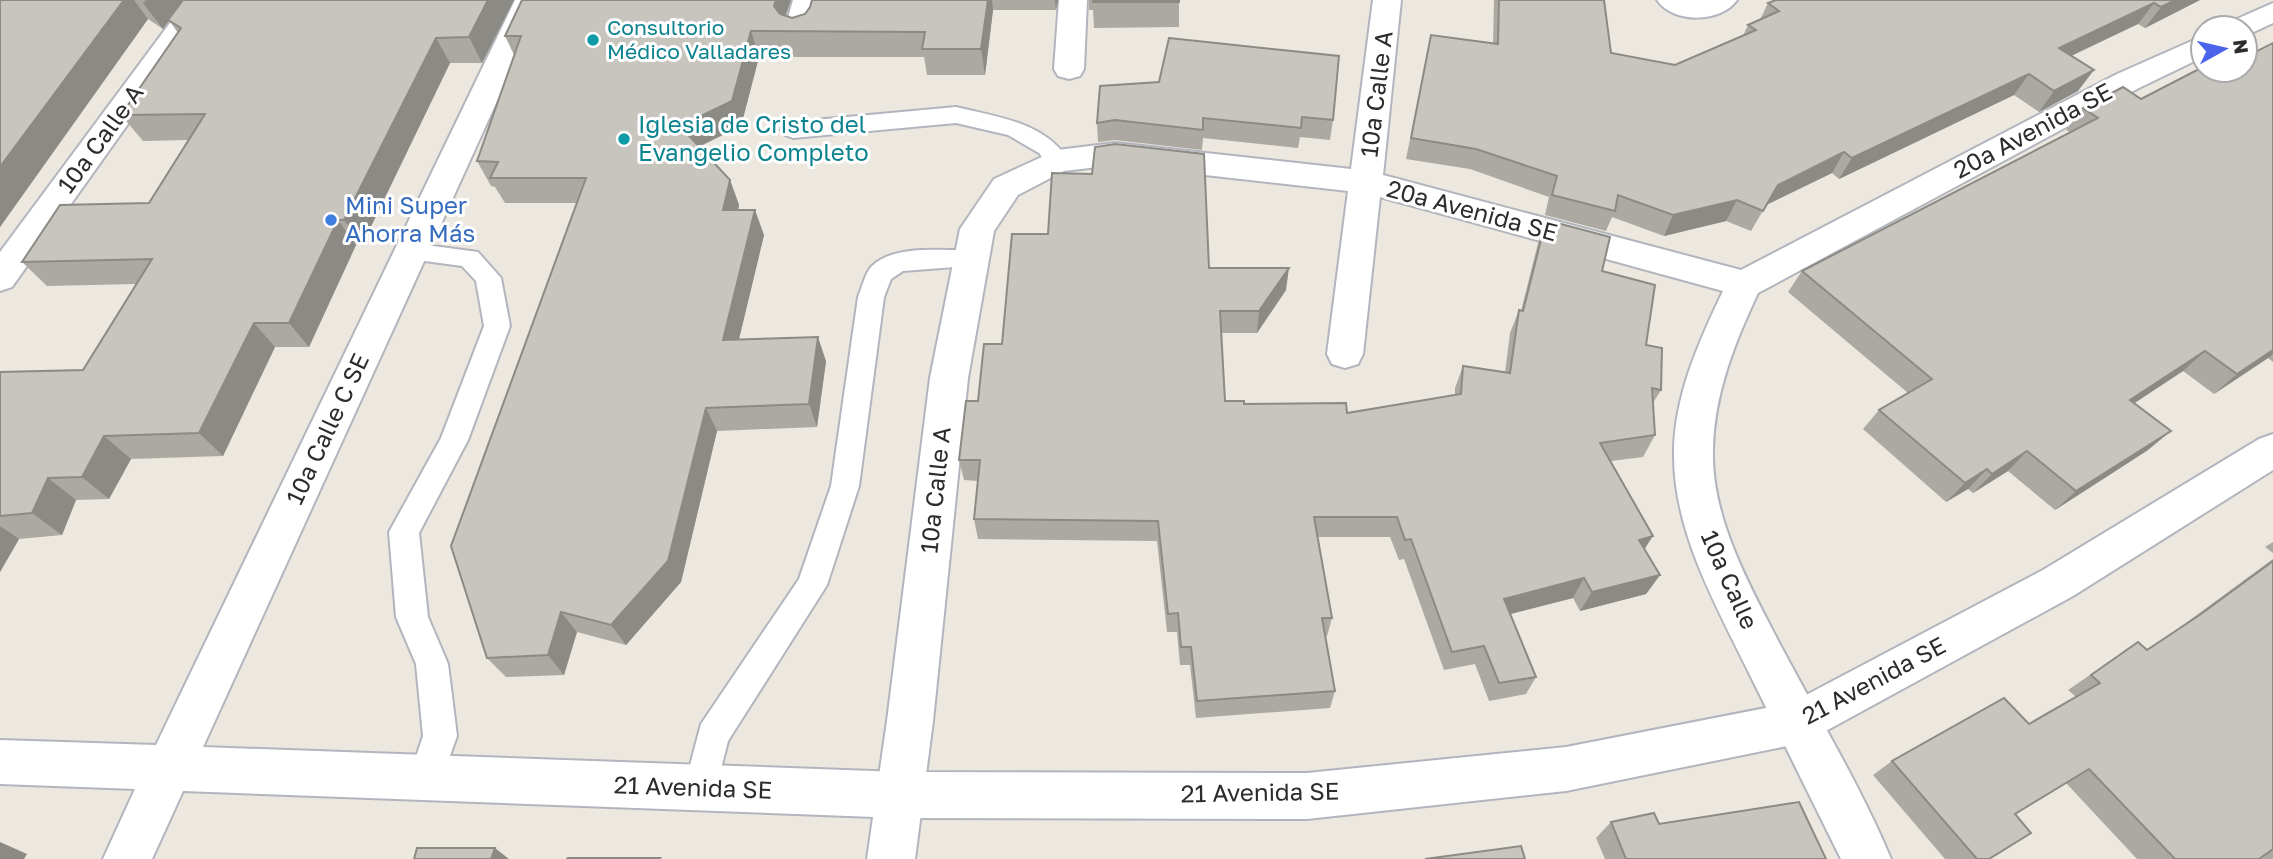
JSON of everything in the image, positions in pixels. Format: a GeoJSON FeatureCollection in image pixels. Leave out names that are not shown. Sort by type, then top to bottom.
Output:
{"type":"FeatureCollection","features":[{"type":"Feature","properties":{"kind":"street","name":"10a Calle A"},"geometry":{"type":"LineString","coordinates":[[0,278],[202,0]]}},
{"type":"Feature","properties":{"kind":"street","name":"10a Calle C SE"},"geometry":{"type":"LineString","coordinates":[[128,859],[529,0]]}},
{"type":"Feature","properties":{"kind":"street"},"geometry":{"type":"LineString","coordinates":[[799,32],[807,0]]}},
{"type":"Feature","properties":{"kind":"street"},"geometry":{"type":"LineString","coordinates":[[1069,69],[1073,0]]}},
{"type":"Feature","properties":{"kind":"street","name":"10a Calle A"},"geometry":{"type":"LineString","coordinates":[[1345,354],[1387,0]]}},
{"type":"Feature","properties":{"kind":"street"},"geometry":{"type":"LineString","coordinates":[[1675,4],[1698,9],[1723,0]]}},
{"type":"Feature","properties":{"kind":"street","name":"20a Avenida SE"},"geometry":{"type":"LineString","coordinates":[[1057,161],[1115,154],[1366,182],[1744,284],[2128,81],[2189,53]]}},
{"type":"Feature","properties":{"kind":"street","name":"10a Calle A"},"geometry":{"type":"LineString","coordinates":[[891,859],[901,795],[949,378],[977,229],[1006,187],[1057,161]]}},
{"type":"Feature","properties":{"kind":"street","name":"10a Calle"},"geometry":{"type":"LineString","coordinates":[[1744,284],[1704,379],[1693,452],[1702,520],[1747,624],[1867,859]]}},
{"type":"Feature","properties":{"kind":"street","name":"21 Avenida SE"},"geometry":{"type":"LineString","coordinates":[[0,762],[901,795],[1307,796],[1566,769],[1797,723],[2058,583],[2273,450]]}},
{"type":"Feature","properties":{"kind":"lane"},"geometry":{"type":"LineString","coordinates":[[793,130],[956,115],[1015,129],[1046,147],[1057,161]]}},
{"type":"Feature","properties":{"kind":"lane"},"geometry":{"type":"LineString","coordinates":[[411,252],[469,258],[488,278],[497,326],[454,440],[404,532],[412,618],[432,664],[440,736],[426,778]]}},
{"type":"Feature","properties":{"kind":"lane"},"geometry":{"type":"LineString","coordinates":[[702,788],[713,735],[812,585],[845,486],[871,297],[881,273],[898,262],[971,259]]}},
{"type":"Feature","properties":{"kind":"building"},"geometry":{"type":"Polygon","coordinates":[[[0,0],[124,0],[0,167],[0,0]]]}},
{"type":"Feature","properties":{"kind":"building"},"geometry":{"type":"Polygon","coordinates":[[[183,0],[488,0],[469,37],[436,38],[344,220],[338,220],[289,323],[254,323],[199,433],[104,436],[82,477],[48,478],[32,513],[0,516],[0,372],[83,370],[152,259],[22,262],[60,205],[149,203],[205,114],[121,115],[181,28],[168,20],[183,0]]]}},
{"type":"Feature","properties":{"kind":"building"},"geometry":{"type":"Polygon","coordinates":[[[522,0],[776,0],[774,6],[780,14],[792,18],[805,14],[812,0],[988,0],[981,49],[922,49],[925,32],[751,31],[732,101],[680,126],[730,180],[723,210],[755,210],[723,340],[818,337],[809,404],[706,408],[668,561],[611,625],[561,612],[548,655],[487,658],[451,546],[586,178],[490,178],[498,162],[477,161],[521,36],[505,36],[522,0]]]}},
{"type":"Feature","properties":{"kind":"building"},"geometry":{"type":"Polygon","coordinates":[[[1179,0],[1179,2],[1093,2],[1179,0]]]}},
{"type":"Feature","properties":{"kind":"building"},"geometry":{"type":"Polygon","coordinates":[[[1499,0],[1604,0],[1611,53],[1675,65],[1756,30],[1748,25],[1779,11],[1768,3],[1776,0],[2175,0],[2161,7],[2154,3],[2059,48],[2094,70],[2054,91],[2029,74],[1852,158],[1844,152],[1778,185],[1763,211],[1737,200],[1673,215],[1618,195],[1615,211],[1552,195],[1557,176],[1476,149],[1411,138],[1431,35],[1498,44],[1499,0]]]}},
{"type":"Feature","properties":{"kind":"building"},"geometry":{"type":"Polygon","coordinates":[[[1169,38],[1339,56],[1333,120],[1302,117],[1301,128],[1203,118],[1203,130],[1115,120],[1097,123],[1100,86],[1159,82],[1169,38]]]}},
{"type":"Feature","properties":{"kind":"building"},"geometry":{"type":"Polygon","coordinates":[[[2273,43],[2273,350],[2237,374],[2205,351],[2130,400],[2171,431],[2076,491],[2027,451],[1992,474],[1987,469],[1965,483],[1879,410],[1932,379],[1802,271],[2098,118],[2083,108],[2123,87],[2141,99],[2189,74],[2189,84],[2259,84],[2259,50],[2273,43]]]}},
{"type":"Feature","properties":{"kind":"building"},"geometry":{"type":"Polygon","coordinates":[[[1115,144],[1204,154],[1209,268],[1289,268],[1259,311],[1220,311],[1225,401],[1244,401],[1244,404],[1346,403],[1347,413],[1461,394],[1463,366],[1510,373],[1519,310],[1523,311],[1546,220],[1610,237],[1602,271],[1655,285],[1646,345],[1662,348],[1661,390],[1652,388],[1655,435],[1600,443],[1653,536],[1639,540],[1660,575],[1592,592],[1584,578],[1504,599],[1536,677],[1499,683],[1484,646],[1452,652],[1411,539],[1405,540],[1397,517],[1314,517],[1332,618],[1322,618],[1335,691],[1197,701],[1191,647],[1181,647],[1178,613],[1168,614],[1158,521],[974,519],[980,460],[959,460],[966,401],[978,401],[984,344],[1002,344],[1012,234],[1048,234],[1052,173],[1092,174],[1095,147],[1115,144]]]}},
{"type":"Feature","properties":{"kind":"building"},"geometry":{"type":"Polygon","coordinates":[[[2273,561],[2273,849],[2259,859],[2175,859],[2089,769],[2015,814],[2031,833],[1989,859],[1977,859],[1892,761],[2004,698],[2029,724],[2100,683],[2091,675],[2138,642],[2147,650],[2273,561]]]}},
{"type":"Feature","properties":{"kind":"building"},"geometry":{"type":"Polygon","coordinates":[[[1799,802],[1826,859],[1626,859],[1611,822],[1654,813],[1659,824],[1799,802]]]}},
{"type":"Feature","properties":{"kind":"building"},"geometry":{"type":"Polygon","coordinates":[[[1521,846],[1525,859],[1425,859],[1521,846]]]}},
{"type":"Feature","properties":{"kind":"building"},"geometry":{"type":"Polygon","coordinates":[[[417,848],[495,848],[491,859],[414,859],[417,848]]]}},
{"type":"Feature","properties":{"kind":"building"},"geometry":{"type":"Polygon","coordinates":[[[568,858],[660,858],[567,859],[568,858]]]}},
{"type":"Feature","properties":{"kind":"place","name":"Consultorio Médico Valladares"},"geometry":{"type":"Point","coordinates":[593,40]}},
{"type":"Feature","properties":{"kind":"place","name":"Iglesia de Cristo del Evangelio Completo"},"geometry":{"type":"Point","coordinates":[624,139]}},
{"type":"Feature","properties":{"kind":"place","name":"Mini Super Ahorra Más"},"geometry":{"type":"Point","coordinates":[331,220]}}]}
